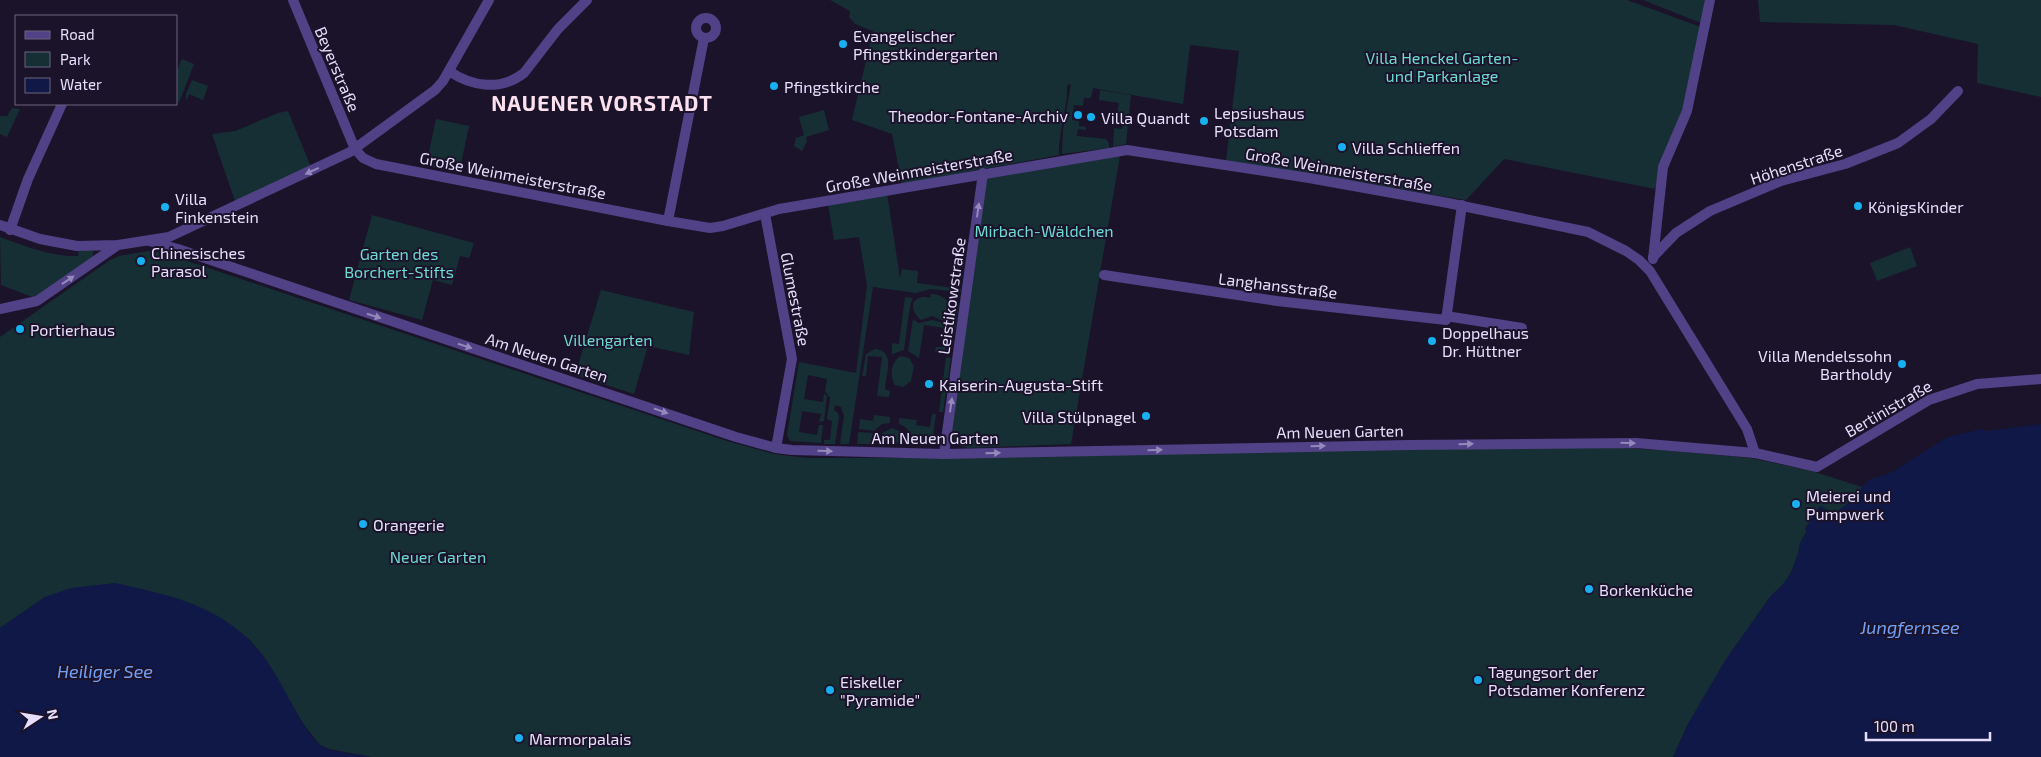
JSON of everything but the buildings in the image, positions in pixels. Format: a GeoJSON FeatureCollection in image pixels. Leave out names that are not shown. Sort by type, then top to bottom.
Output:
{"type":"FeatureCollection","features":[{"type":"Feature","properties":{"kind":"street","name":"Beyerstraße"},"geometry":{"type":"LineString","coordinates":[[293,0],[355,149]]}},
{"type":"Feature","properties":{"kind":"street"},"geometry":{"type":"LineString","coordinates":[[0,225],[40,239],[77,246],[118,245],[169,237],[355,149],[436,90],[489,0]]}},
{"type":"Feature","properties":{"kind":"street"},"geometry":{"type":"LineString","coordinates":[[449,70],[459,77],[484,84],[507,84],[515,80],[528,69],[568,18],[587,0]]}},
{"type":"Feature","properties":{"kind":"street"},"geometry":{"type":"LineString","coordinates":[[1650,271],[1658,221],[1663,167],[1686,111],[1710,0]]}},
{"type":"Feature","properties":{"kind":"street"},"geometry":{"type":"LineString","coordinates":[[668,222],[704,38]]}},
{"type":"Feature","properties":{"kind":"street","name":"Höhenstraße"},"geometry":{"type":"LineString","coordinates":[[1653,257],[1676,233],[1710,211],[1781,181],[1845,164],[1898,143],[1931,119],[1958,91]]}},
{"type":"Feature","properties":{"kind":"street"},"geometry":{"type":"LineString","coordinates":[[10,230],[28,179],[62,105]]}},
{"type":"Feature","properties":{"kind":"street","name":"Große Weinmeisterstraße"},"geometry":{"type":"LineString","coordinates":[[355,149],[363,158],[376,164],[668,222],[710,228],[779,210],[983,173],[1127,150],[1309,178],[1462,205],[1588,232],[1626,251],[1650,271],[1747,429],[1754,453]]}},
{"type":"Feature","properties":{"kind":"street","name":"Leistikowstraße"},"geometry":{"type":"LineString","coordinates":[[944,454],[983,173]]}},
{"type":"Feature","properties":{"kind":"street"},"geometry":{"type":"LineString","coordinates":[[1446,316],[1462,205]]}},
{"type":"Feature","properties":{"kind":"street","name":"Glumestraße"},"geometry":{"type":"LineString","coordinates":[[765,214],[792,360],[776,448]]}},
{"type":"Feature","properties":{"kind":"street"},"geometry":{"type":"LineString","coordinates":[[1658,221],[1676,233]]}},
{"type":"Feature","properties":{"kind":"street","name":"Am Neuen Garten"},"geometry":{"type":"LineString","coordinates":[[149,241],[728,434],[776,448],[944,454],[1636,443],[1754,453]]}},
{"type":"Feature","properties":{"kind":"street"},"geometry":{"type":"LineString","coordinates":[[0,309],[26,305],[37,301],[118,245]]}},
{"type":"Feature","properties":{"kind":"street","name":"Langhansstraße"},"geometry":{"type":"LineString","coordinates":[[1104,275],[1277,301],[1446,320],[1446,316],[1522,328]]}},
{"type":"Feature","properties":{"kind":"street","name":"Bertinistraße"},"geometry":{"type":"LineString","coordinates":[[1754,453],[1817,467],[1913,408],[1937,396],[1978,384],[2041,379]]}},
{"type":"Feature","properties":{"kind":"green space","name":"Villa Henckel Garten- und Parkanlage"},"geometry":{"type":"Polygon","coordinates":[[[830,0],[1627,0],[1701,27],[1684,111],[1655,189],[1504,159],[1466,200],[1226,161],[1239,51],[1190,45],[1183,104],[1093,88],[1091,98],[1084,98],[1083,106],[1074,105],[1072,120],[1079,121],[1079,126],[1086,127],[1086,130],[1078,129],[1077,136],[1106,139],[1109,143],[1109,148],[1062,154],[1063,130],[1071,84],[1067,85],[1059,155],[902,184],[892,134],[852,120],[873,31],[855,24],[849,17],[850,11],[830,0]]]}},
{"type":"Feature","properties":{"kind":"green space"},"geometry":{"type":"Polygon","coordinates":[[[1643,0],[1706,0],[1701,23],[1643,0]]]}},
{"type":"Feature","properties":{"kind":"green space"},"geometry":{"type":"Polygon","coordinates":[[[1758,0],[2041,0],[2041,97],[1977,83],[1978,44],[1894,25],[1760,22],[1758,0]]]}},
{"type":"Feature","properties":{"kind":"green space"},"geometry":{"type":"Polygon","coordinates":[[[182,59],[194,64],[179,103],[178,101],[178,70],[182,59]]]}},
{"type":"Feature","properties":{"kind":"green space"},"geometry":{"type":"Polygon","coordinates":[[[192,80],[208,86],[203,100],[189,94],[186,101],[186,94],[192,80]]]}},
{"type":"Feature","properties":{"kind":"green space"},"geometry":{"type":"Polygon","coordinates":[[[1100,90],[1131,95],[1126,144],[1113,147],[1114,128],[1122,129],[1124,122],[1116,120],[1119,103],[1099,100],[1100,90]]]}},
{"type":"Feature","properties":{"kind":"green space"},"geometry":{"type":"Polygon","coordinates":[[[12,108],[20,109],[7,137],[0,134],[0,116],[7,116],[12,108]]]}},
{"type":"Feature","properties":{"kind":"green space"},"geometry":{"type":"Polygon","coordinates":[[[824,110],[829,130],[806,137],[807,141],[802,151],[794,146],[796,138],[804,135],[799,117],[824,110]]]}},
{"type":"Feature","properties":{"kind":"green space"},"geometry":{"type":"Polygon","coordinates":[[[288,111],[311,167],[235,201],[212,134],[235,131],[278,113],[288,111]]]}},
{"type":"Feature","properties":{"kind":"green space"},"geometry":{"type":"Polygon","coordinates":[[[436,119],[469,126],[459,173],[426,166],[436,119]]]}},
{"type":"Feature","properties":{"kind":"green space","name":"Mirbach-Wäldchen"},"geometry":{"type":"Polygon","coordinates":[[[1121,150],[1071,444],[968,448],[950,443],[987,177],[1121,150]]]}},
{"type":"Feature","properties":{"kind":"green space"},"geometry":{"type":"Polygon","coordinates":[[[887,193],[900,278],[902,269],[918,271],[917,283],[961,289],[961,292],[931,289],[916,293],[873,287],[849,444],[840,444],[844,416],[841,407],[835,405],[834,410],[838,413],[839,417],[835,444],[824,444],[824,440],[830,440],[832,421],[827,419],[830,398],[825,391],[827,379],[808,375],[804,399],[823,402],[824,394],[827,396],[824,421],[819,422],[821,414],[802,411],[799,432],[817,435],[819,425],[823,425],[821,443],[790,441],[787,435],[799,362],[856,373],[867,285],[859,237],[834,240],[828,204],[887,193]]]}},
{"type":"Feature","properties":{"kind":"green space","name":"Garten des Borchert-Stifts"},"geometry":{"type":"Polygon","coordinates":[[[372,215],[474,243],[469,258],[460,256],[452,285],[433,280],[422,320],[349,300],[372,215]]]}},
{"type":"Feature","properties":{"kind":"green space"},"geometry":{"type":"Polygon","coordinates":[[[0,237],[58,255],[78,256],[79,249],[90,249],[93,251],[93,257],[35,298],[1,285],[0,237]]]}},
{"type":"Feature","properties":{"kind":"green space"},"geometry":{"type":"Polygon","coordinates":[[[1910,247],[1917,266],[1877,281],[1870,263],[1910,247]]]}},
{"type":"Feature","properties":{"kind":"green space","name":"Neuer Garten"},"geometry":{"type":"Polygon","coordinates":[[[148,251],[163,253],[727,441],[774,454],[807,458],[944,458],[1563,445],[1660,450],[1750,458],[1812,471],[1862,487],[1857,495],[1836,516],[1820,506],[1805,529],[1807,531],[1800,543],[1792,570],[1785,582],[1770,597],[1725,661],[1688,724],[1673,757],[372,757],[329,749],[320,745],[304,725],[264,657],[248,638],[45,597],[0,628],[0,337],[110,260],[119,256],[148,251]]]}},
{"type":"Feature","properties":{"kind":"green space","name":"Villengarten"},"geometry":{"type":"Polygon","coordinates":[[[601,290],[694,312],[689,355],[648,346],[634,394],[575,375],[601,290]]]}},
{"type":"Feature","properties":{"kind":"green space"},"geometry":{"type":"Polygon","coordinates":[[[930,294],[940,296],[947,301],[950,308],[948,318],[943,321],[932,316],[921,320],[916,315],[913,309],[914,302],[921,297],[931,297],[930,294]]]}},
{"type":"Feature","properties":{"kind":"green space"},"geometry":{"type":"Polygon","coordinates":[[[950,296],[954,297],[954,303],[959,303],[955,331],[950,330],[948,322],[951,320],[954,308],[950,296]]]}},
{"type":"Feature","properties":{"kind":"green space"},"geometry":{"type":"Polygon","coordinates":[[[905,297],[913,298],[904,350],[892,354],[892,343],[899,344],[905,297]]]}},
{"type":"Feature","properties":{"kind":"green space"},"geometry":{"type":"Polygon","coordinates":[[[913,319],[918,323],[933,320],[946,324],[948,331],[945,353],[935,352],[936,347],[943,347],[945,328],[924,325],[919,358],[908,351],[913,319]]]}},
{"type":"Feature","properties":{"kind":"green space"},"geometry":{"type":"Polygon","coordinates":[[[875,349],[886,354],[888,359],[885,388],[890,391],[889,397],[877,396],[882,357],[868,356],[866,376],[862,376],[866,354],[875,349]]]}},
{"type":"Feature","properties":{"kind":"green space"},"geometry":{"type":"Polygon","coordinates":[[[901,356],[909,358],[914,366],[911,381],[903,387],[895,385],[892,377],[893,365],[901,356]]]}},
{"type":"Feature","properties":{"kind":"green space"},"geometry":{"type":"Polygon","coordinates":[[[946,357],[951,358],[943,412],[939,412],[946,357]]]}},
{"type":"Feature","properties":{"kind":"green space"},"geometry":{"type":"Polygon","coordinates":[[[932,414],[936,414],[932,443],[912,443],[909,431],[899,424],[899,418],[917,420],[916,425],[930,427],[932,414]]]}},
{"type":"Feature","properties":{"kind":"green space"},"geometry":{"type":"Polygon","coordinates":[[[874,415],[890,417],[890,423],[882,424],[874,431],[859,429],[860,419],[873,421],[874,415]]]}},
{"type":"Feature","properties":{"kind":"green space"},"geometry":{"type":"Polygon","coordinates":[[[892,428],[903,432],[907,443],[878,444],[882,433],[892,428]]]}},
{"type":"Feature","properties":{"kind":"green space"},"geometry":{"type":"Polygon","coordinates":[[[858,432],[873,433],[871,444],[857,444],[858,432]]]}},
{"type":"Feature","properties":{"kind":"water","name":"Jungfernsee"},"geometry":{"type":"Polygon","coordinates":[[[2041,424],[2041,757],[1673,757],[1688,724],[1725,661],[1770,597],[1785,582],[1792,571],[1800,543],[1807,531],[1805,529],[1820,506],[1836,515],[1839,510],[1860,494],[1862,487],[1869,480],[1890,473],[1948,437],[1981,429],[1986,431],[2041,424]]]}},
{"type":"Feature","properties":{"kind":"water","name":"Heiliger See"},"geometry":{"type":"Polygon","coordinates":[[[115,583],[185,601],[217,616],[232,626],[255,645],[268,662],[302,723],[320,745],[331,750],[372,757],[0,757],[0,628],[45,597],[71,588],[115,583]]]}},
{"type":"Feature","properties":{"kind":"place","name":"Evangelischer Pfingstkindergarten"},"geometry":{"type":"Point","coordinates":[843,44]}},
{"type":"Feature","properties":{"kind":"place","name":"Pfingstkirche"},"geometry":{"type":"Point","coordinates":[774,86]}},
{"type":"Feature","properties":{"kind":"place","name":"Theodor-Fontane-Archiv"},"geometry":{"type":"Point","coordinates":[1078,115]}},
{"type":"Feature","properties":{"kind":"place","name":"Villa Quandt"},"geometry":{"type":"Point","coordinates":[1091,117]}},
{"type":"Feature","properties":{"kind":"place","name":"Lepsiushaus Potsdam"},"geometry":{"type":"Point","coordinates":[1204,121]}},
{"type":"Feature","properties":{"kind":"place","name":"Villa Schlieffen"},"geometry":{"type":"Point","coordinates":[1342,147]}},
{"type":"Feature","properties":{"kind":"place","name":"KönigsKinder"},"geometry":{"type":"Point","coordinates":[1858,206]}},
{"type":"Feature","properties":{"kind":"place","name":"Villa Finkenstein"},"geometry":{"type":"Point","coordinates":[165,207]}},
{"type":"Feature","properties":{"kind":"place","name":"Chinesisches Parasol"},"geometry":{"type":"Point","coordinates":[141,261]}},
{"type":"Feature","properties":{"kind":"place","name":"Portierhaus"},"geometry":{"type":"Point","coordinates":[20,329]}},
{"type":"Feature","properties":{"kind":"place","name":"Doppelhaus Dr. Hüttner"},"geometry":{"type":"Point","coordinates":[1432,341]}},
{"type":"Feature","properties":{"kind":"place","name":"Villa Mendelssohn Bartholdy"},"geometry":{"type":"Point","coordinates":[1902,364]}},
{"type":"Feature","properties":{"kind":"place","name":"Kaiserin-Augusta-Stift"},"geometry":{"type":"Point","coordinates":[929,384]}},
{"type":"Feature","properties":{"kind":"place","name":"Villa Stülpnagel"},"geometry":{"type":"Point","coordinates":[1146,416]}},
{"type":"Feature","properties":{"kind":"place","name":"Meierei und Pumpwerk"},"geometry":{"type":"Point","coordinates":[1796,504]}},
{"type":"Feature","properties":{"kind":"place","name":"Orangerie"},"geometry":{"type":"Point","coordinates":[363,524]}},
{"type":"Feature","properties":{"kind":"place","name":"Borkenküche"},"geometry":{"type":"Point","coordinates":[1589,589]}},
{"type":"Feature","properties":{"kind":"place","name":"Tagungsort der Potsdamer Konferenz"},"geometry":{"type":"Point","coordinates":[1478,680]}},
{"type":"Feature","properties":{"kind":"place","name":"Eiskeller \"Pyramide\""},"geometry":{"type":"Point","coordinates":[830,690]}},
{"type":"Feature","properties":{"kind":"place","name":"Marmorpalais"},"geometry":{"type":"Point","coordinates":[519,738]}},
{"type":"Feature","properties":{"kind":"district","name":"NAUENER VORSTADT"},"geometry":{"type":"Point","coordinates":[602,102]}}]}
